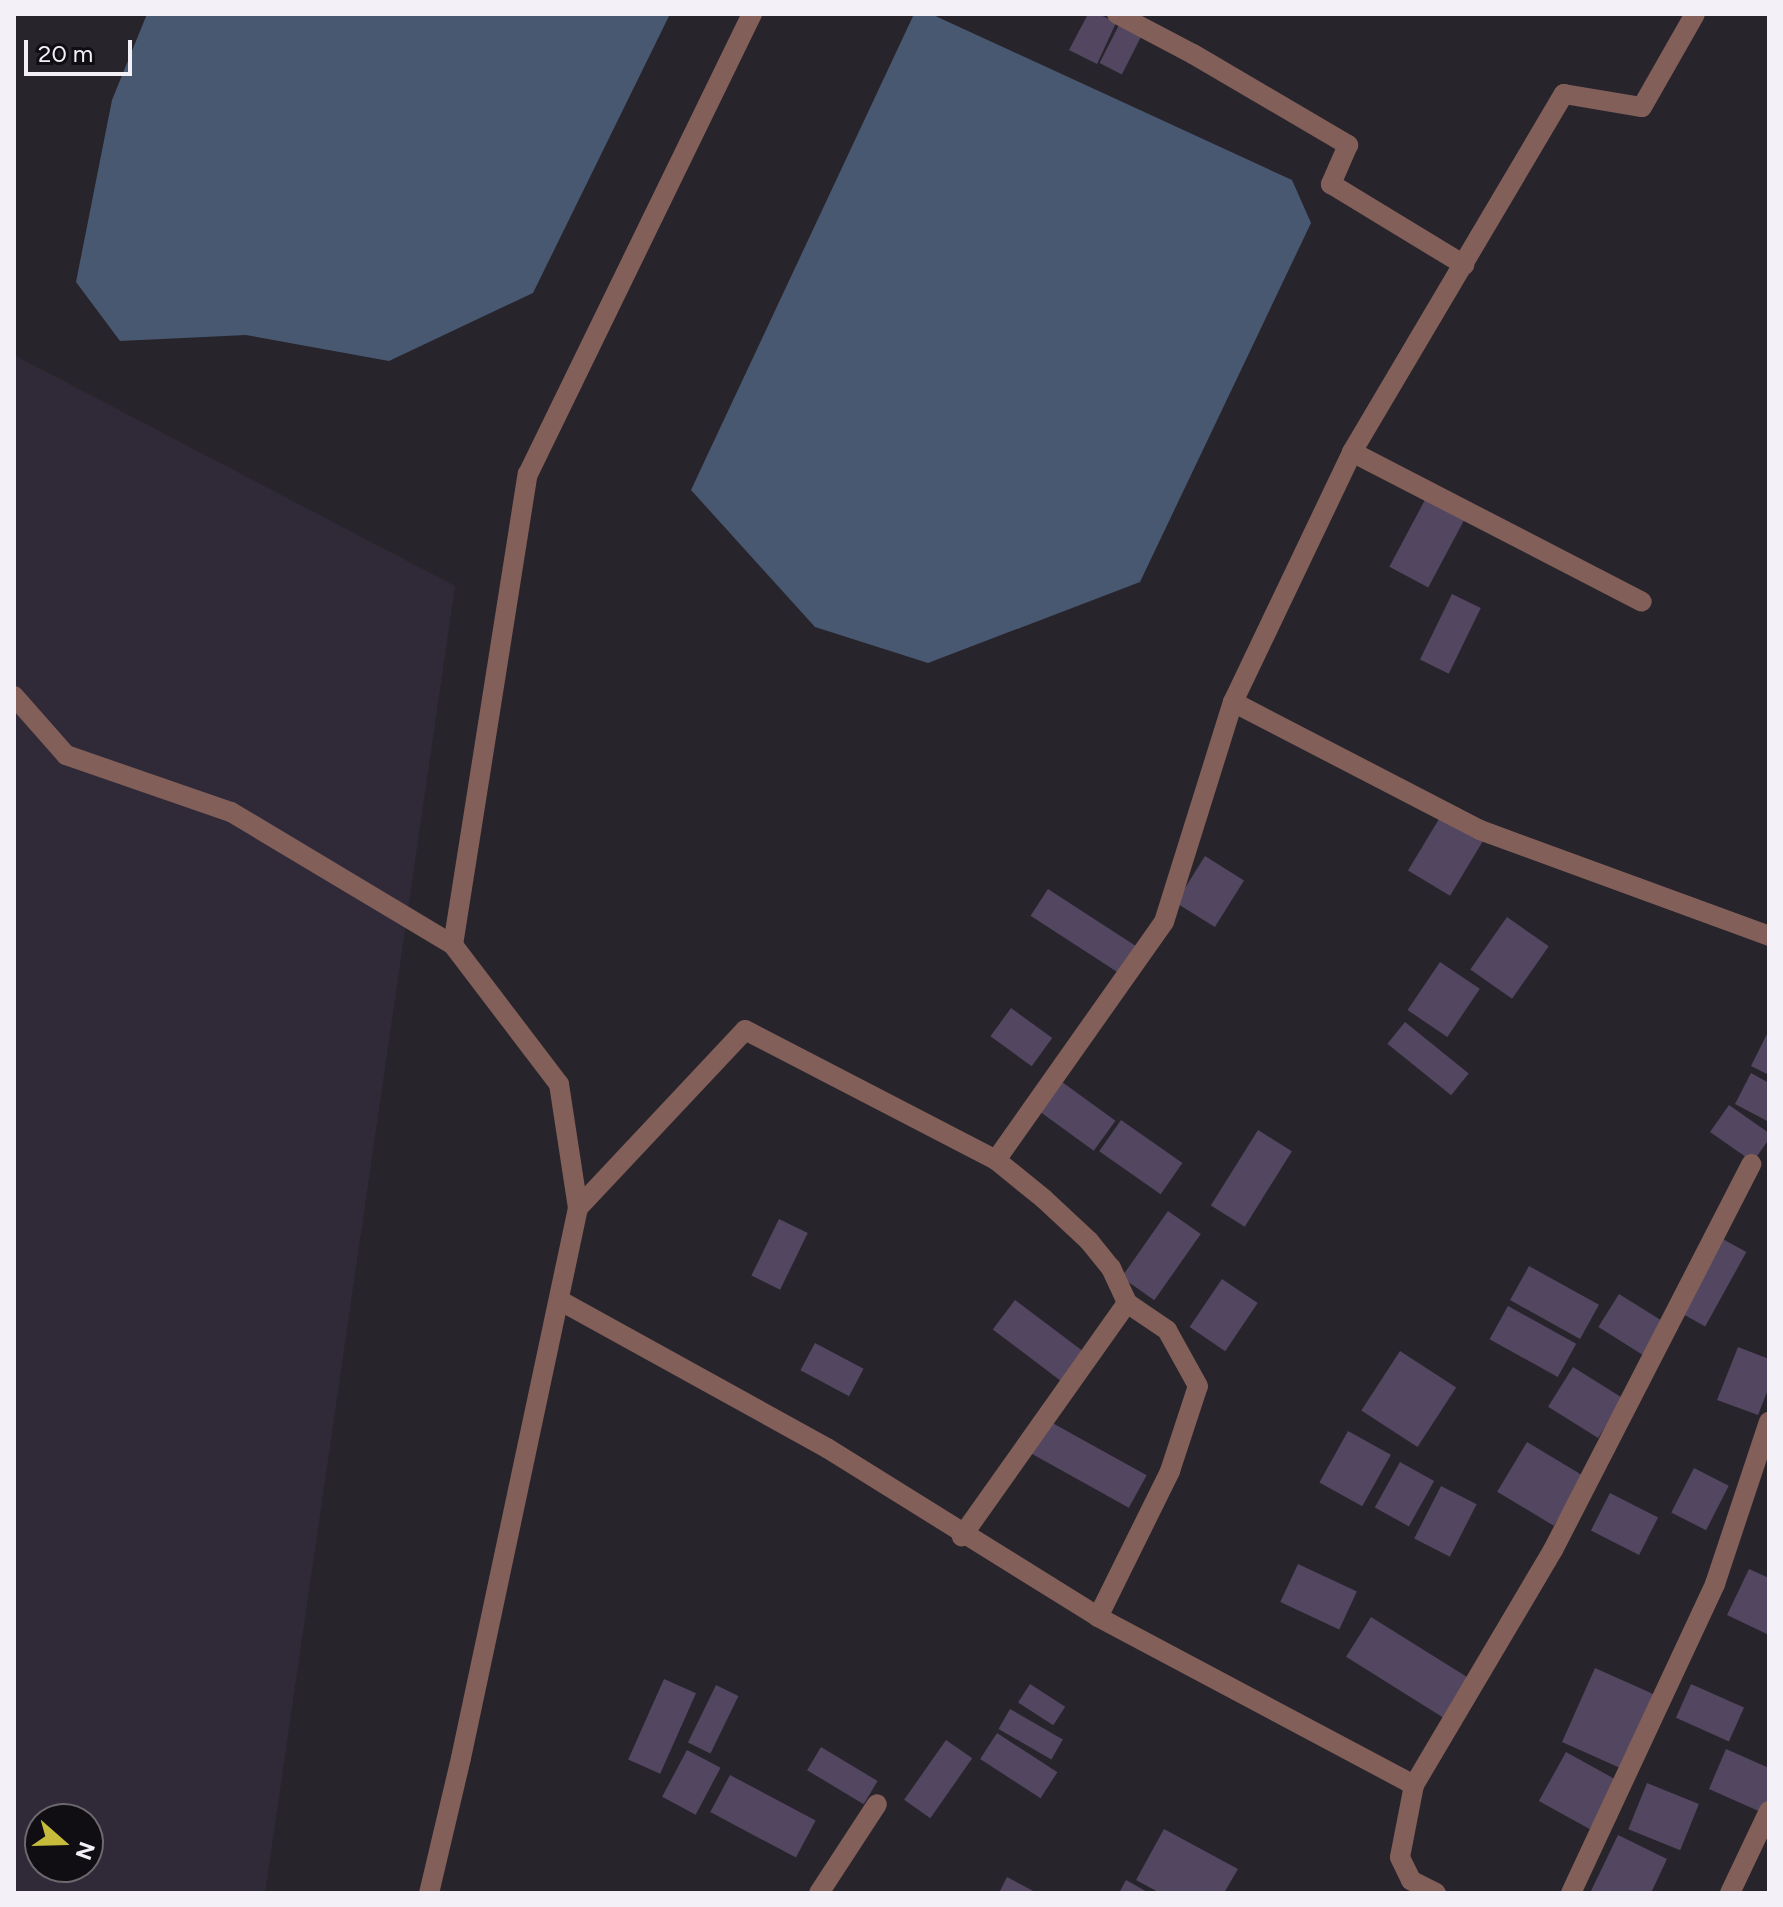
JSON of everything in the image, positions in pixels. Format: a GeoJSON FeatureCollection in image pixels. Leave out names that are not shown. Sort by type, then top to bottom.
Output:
{"type":"FeatureCollection","features":[{"type":"Feature","properties":{"kind":"street"},"geometry":{"type":"LineString","coordinates":[[453,945],[528,474],[752,14]]}},
{"type":"Feature","properties":{"kind":"street"},"geometry":{"type":"LineString","coordinates":[[1117,14],[1193,54],[1348,145],[1331,184],[1464,265]]}},
{"type":"Feature","properties":{"kind":"street"},"geometry":{"type":"LineString","coordinates":[[996,1160],[1164,922],[1233,702],[1352,452],[1564,94],[1642,107],[1695,14]]}},
{"type":"Feature","properties":{"kind":"street"},"geometry":{"type":"LineString","coordinates":[[1352,452],[1642,602]]}},
{"type":"Feature","properties":{"kind":"street"},"geometry":{"type":"LineString","coordinates":[[14,696],[66,755],[231,812],[453,945],[559,1084],[578,1208],[461,1758],[429,1893]]}},
{"type":"Feature","properties":{"kind":"street"},"geometry":{"type":"LineString","coordinates":[[1233,702],[1480,830],[1769,936]]}},
{"type":"Feature","properties":{"kind":"street"},"geometry":{"type":"LineString","coordinates":[[578,1208],[745,1030],[996,1160],[1089,1241],[1111,1268],[1127,1303],[1167,1330],[1198,1386],[1170,1471],[1098,1617]]}},
{"type":"Feature","properties":{"kind":"street"},"geometry":{"type":"LineString","coordinates":[[1436,1893],[1411,1880],[1400,1857],[1414,1785],[1553,1550],[1751,1164]]}},
{"type":"Feature","properties":{"kind":"street"},"geometry":{"type":"LineString","coordinates":[[559,1300],[827,1448],[962,1536],[1098,1617],[1414,1785]]}},
{"type":"Feature","properties":{"kind":"street"},"geometry":{"type":"LineString","coordinates":[[962,1536],[1127,1303]]}},
{"type":"Feature","properties":{"kind":"street"},"geometry":{"type":"LineString","coordinates":[[1571,1893],[1715,1584],[1769,1422]]}},
{"type":"Feature","properties":{"kind":"street"},"geometry":{"type":"LineString","coordinates":[[819,1893],[877,1804]]}},
{"type":"Feature","properties":{"kind":"street"},"geometry":{"type":"LineString","coordinates":[[1730,1893],[1769,1811]]}},
{"type":"Feature","properties":{"kind":"shaded area"},"geometry":{"type":"Polygon","coordinates":[[[14,355],[455,586],[265,1893],[14,1893],[14,355]]]}},
{"type":"Feature","properties":{"kind":"water"},"geometry":{"type":"Polygon","coordinates":[[[147,14],[670,14],[533,293],[389,361],[246,335],[120,341],[76,282],[112,100],[147,14]]]}},
{"type":"Feature","properties":{"kind":"water"},"geometry":{"type":"Polygon","coordinates":[[[914,14],[931,14],[1292,180],[1311,223],[1140,582],[928,663],[815,627],[691,490],[914,14]]]}},
{"type":"Feature","properties":{"kind":"building"},"geometry":{"type":"Polygon","coordinates":[[[1088,14],[1099,14],[1116,23],[1097,64],[1069,50],[1088,14]]]}},
{"type":"Feature","properties":{"kind":"building"},"geometry":{"type":"Polygon","coordinates":[[[1120,23],[1142,34],[1122,74],[1100,63],[1120,23]]]}},
{"type":"Feature","properties":{"kind":"building"},"geometry":{"type":"Polygon","coordinates":[[[1426,498],[1465,519],[1428,588],[1389,567],[1426,498]]]}},
{"type":"Feature","properties":{"kind":"building"},"geometry":{"type":"Polygon","coordinates":[[[1452,594],[1481,608],[1449,674],[1420,660],[1452,594]]]}},
{"type":"Feature","properties":{"kind":"building"},"geometry":{"type":"Polygon","coordinates":[[[1442,814],[1484,839],[1450,896],[1408,871],[1442,814]]]}},
{"type":"Feature","properties":{"kind":"building"},"geometry":{"type":"Polygon","coordinates":[[[1205,856],[1244,880],[1215,927],[1176,903],[1205,856]]]}},
{"type":"Feature","properties":{"kind":"building"},"geometry":{"type":"Polygon","coordinates":[[[1048,889],[1138,947],[1120,974],[1031,916],[1048,889]]]}},
{"type":"Feature","properties":{"kind":"building"},"geometry":{"type":"Polygon","coordinates":[[[1507,917],[1549,946],[1512,999],[1470,969],[1507,917]]]}},
{"type":"Feature","properties":{"kind":"building"},"geometry":{"type":"Polygon","coordinates":[[[1440,962],[1480,989],[1447,1037],[1408,1010],[1440,962]]]}},
{"type":"Feature","properties":{"kind":"building"},"geometry":{"type":"Polygon","coordinates":[[[1011,1008],[1052,1038],[1032,1066],[990,1036],[1011,1008]]]}},
{"type":"Feature","properties":{"kind":"building"},"geometry":{"type":"Polygon","coordinates":[[[1405,1022],[1469,1074],[1451,1095],[1387,1044],[1405,1022]]]}},
{"type":"Feature","properties":{"kind":"building"},"geometry":{"type":"Polygon","coordinates":[[[1769,1030],[1769,1075],[1751,1066],[1769,1030]]]}},
{"type":"Feature","properties":{"kind":"building"},"geometry":{"type":"Polygon","coordinates":[[[1751,1073],[1769,1083],[1769,1122],[1735,1104],[1751,1073]]]}},
{"type":"Feature","properties":{"kind":"building"},"geometry":{"type":"Polygon","coordinates":[[[1058,1079],[1115,1121],[1094,1151],[1036,1109],[1058,1079]]]}},
{"type":"Feature","properties":{"kind":"building"},"geometry":{"type":"Polygon","coordinates":[[[1729,1105],[1769,1133],[1769,1139],[1753,1162],[1710,1132],[1729,1105]]]}},
{"type":"Feature","properties":{"kind":"building"},"geometry":{"type":"Polygon","coordinates":[[[1121,1120],[1182,1163],[1161,1194],[1099,1151],[1121,1120]]]}},
{"type":"Feature","properties":{"kind":"building"},"geometry":{"type":"Polygon","coordinates":[[[1258,1130],[1292,1151],[1245,1227],[1211,1205],[1258,1130]]]}},
{"type":"Feature","properties":{"kind":"building"},"geometry":{"type":"Polygon","coordinates":[[[1168,1211],[1201,1234],[1154,1300],[1122,1277],[1168,1211]]]}},
{"type":"Feature","properties":{"kind":"building"},"geometry":{"type":"Polygon","coordinates":[[[779,1219],[808,1233],[780,1290],[751,1276],[779,1219]]]}},
{"type":"Feature","properties":{"kind":"building"},"geometry":{"type":"Polygon","coordinates":[[[1721,1238],[1746,1252],[1705,1326],[1680,1312],[1721,1238]]]}},
{"type":"Feature","properties":{"kind":"building"},"geometry":{"type":"Polygon","coordinates":[[[1529,1266],[1599,1305],[1580,1339],[1510,1300],[1529,1266]]]}},
{"type":"Feature","properties":{"kind":"building"},"geometry":{"type":"Polygon","coordinates":[[[1222,1279],[1258,1303],[1225,1351],[1190,1327],[1222,1279]]]}},
{"type":"Feature","properties":{"kind":"building"},"geometry":{"type":"Polygon","coordinates":[[[1619,1294],[1664,1322],[1643,1355],[1598,1327],[1619,1294]]]}},
{"type":"Feature","properties":{"kind":"building"},"geometry":{"type":"Polygon","coordinates":[[[1015,1300],[1084,1352],[1062,1382],[993,1330],[1015,1300]]]}},
{"type":"Feature","properties":{"kind":"building"},"geometry":{"type":"Polygon","coordinates":[[[1508,1306],[1576,1344],[1558,1377],[1490,1339],[1508,1306]]]}},
{"type":"Feature","properties":{"kind":"building"},"geometry":{"type":"Polygon","coordinates":[[[815,1343],[864,1369],[849,1396],[800,1370],[815,1343]]]}},
{"type":"Feature","properties":{"kind":"building"},"geometry":{"type":"Polygon","coordinates":[[[1738,1347],[1769,1359],[1769,1387],[1758,1415],[1717,1400],[1738,1347]]]}},
{"type":"Feature","properties":{"kind":"building"},"geometry":{"type":"Polygon","coordinates":[[[1400,1351],[1456,1387],[1418,1447],[1361,1411],[1400,1351]]]}},
{"type":"Feature","properties":{"kind":"building"},"geometry":{"type":"Polygon","coordinates":[[[1573,1367],[1623,1398],[1598,1438],[1548,1407],[1573,1367]]]}},
{"type":"Feature","properties":{"kind":"building"},"geometry":{"type":"Polygon","coordinates":[[[1047,1420],[1147,1475],[1129,1508],[1029,1452],[1047,1420]]]}},
{"type":"Feature","properties":{"kind":"building"},"geometry":{"type":"Polygon","coordinates":[[[1348,1431],[1391,1455],[1362,1506],[1319,1483],[1348,1431]]]}},
{"type":"Feature","properties":{"kind":"building"},"geometry":{"type":"Polygon","coordinates":[[[1527,1442],[1584,1476],[1554,1526],[1497,1492],[1527,1442]]]}},
{"type":"Feature","properties":{"kind":"building"},"geometry":{"type":"Polygon","coordinates":[[[1400,1462],[1434,1481],[1409,1526],[1375,1507],[1400,1462]]]}},
{"type":"Feature","properties":{"kind":"building"},"geometry":{"type":"Polygon","coordinates":[[[1694,1468],[1729,1486],[1706,1530],[1671,1513],[1694,1468]]]}},
{"type":"Feature","properties":{"kind":"building"},"geometry":{"type":"Polygon","coordinates":[[[1441,1486],[1477,1504],[1450,1557],[1414,1539],[1441,1486]]]}},
{"type":"Feature","properties":{"kind":"building"},"geometry":{"type":"Polygon","coordinates":[[[1610,1493],[1658,1518],[1639,1555],[1591,1530],[1610,1493]]]}},
{"type":"Feature","properties":{"kind":"building"},"geometry":{"type":"Polygon","coordinates":[[[1298,1564],[1357,1591],[1339,1630],[1280,1602],[1298,1564]]]}},
{"type":"Feature","properties":{"kind":"building"},"geometry":{"type":"Polygon","coordinates":[[[1749,1569],[1769,1578],[1769,1635],[1727,1615],[1749,1569]]]}},
{"type":"Feature","properties":{"kind":"building"},"geometry":{"type":"Polygon","coordinates":[[[1371,1617],[1471,1680],[1446,1719],[1346,1657],[1371,1617]]]}},
{"type":"Feature","properties":{"kind":"building"},"geometry":{"type":"Polygon","coordinates":[[[1595,1668],[1657,1696],[1624,1770],[1562,1742],[1595,1668]]]}},
{"type":"Feature","properties":{"kind":"building"},"geometry":{"type":"Polygon","coordinates":[[[664,1679],[696,1693],[660,1774],[628,1759],[664,1679]]]}},
{"type":"Feature","properties":{"kind":"building"},"geometry":{"type":"Polygon","coordinates":[[[1030,1684],[1065,1707],[1053,1725],[1018,1702],[1030,1684]]]}},
{"type":"Feature","properties":{"kind":"building"},"geometry":{"type":"Polygon","coordinates":[[[1691,1684],[1744,1708],[1729,1741],[1676,1718],[1691,1684]]]}},
{"type":"Feature","properties":{"kind":"building"},"geometry":{"type":"Polygon","coordinates":[[[716,1685],[738,1696],[710,1753],[688,1743],[716,1685]]]}},
{"type":"Feature","properties":{"kind":"building"},"geometry":{"type":"Polygon","coordinates":[[[1010,1709],[1063,1740],[1051,1759],[998,1729],[1010,1709]]]}},
{"type":"Feature","properties":{"kind":"building"},"geometry":{"type":"Polygon","coordinates":[[[997,1733],[1057,1772],[1041,1798],[980,1759],[997,1733]]]}},
{"type":"Feature","properties":{"kind":"building"},"geometry":{"type":"Polygon","coordinates":[[[946,1740],[972,1758],[930,1818],[904,1800],[946,1740]]]}},
{"type":"Feature","properties":{"kind":"building"},"geometry":{"type":"Polygon","coordinates":[[[821,1747],[878,1781],[864,1804],[807,1770],[821,1747]]]}},
{"type":"Feature","properties":{"kind":"building"},"geometry":{"type":"Polygon","coordinates":[[[1726,1749],[1769,1768],[1769,1798],[1763,1813],[1709,1789],[1726,1749]]]}},
{"type":"Feature","properties":{"kind":"building"},"geometry":{"type":"Polygon","coordinates":[[[687,1750],[721,1768],[696,1815],[662,1797],[687,1750]]]}},
{"type":"Feature","properties":{"kind":"building"},"geometry":{"type":"Polygon","coordinates":[[[1566,1752],[1618,1781],[1591,1830],[1539,1801],[1566,1752]]]}},
{"type":"Feature","properties":{"kind":"building"},"geometry":{"type":"Polygon","coordinates":[[[730,1775],[816,1821],[796,1858],[710,1812],[730,1775]]]}},
{"type":"Feature","properties":{"kind":"building"},"geometry":{"type":"Polygon","coordinates":[[[1647,1783],[1699,1804],[1680,1850],[1628,1829],[1647,1783]]]}},
{"type":"Feature","properties":{"kind":"building"},"geometry":{"type":"Polygon","coordinates":[[[1164,1829],[1238,1869],[1224,1893],[1160,1893],[1136,1880],[1164,1829]]]}},
{"type":"Feature","properties":{"kind":"building"},"geometry":{"type":"Polygon","coordinates":[[[1618,1835],[1667,1859],[1651,1893],[1590,1893],[1618,1835]]]}},
{"type":"Feature","properties":{"kind":"building"},"geometry":{"type":"Polygon","coordinates":[[[1007,1877],[1037,1893],[999,1893],[1007,1877]]]}},
{"type":"Feature","properties":{"kind":"building"},"geometry":{"type":"Polygon","coordinates":[[[1126,1880],[1149,1893],[1119,1893],[1126,1880]]]}}]}
